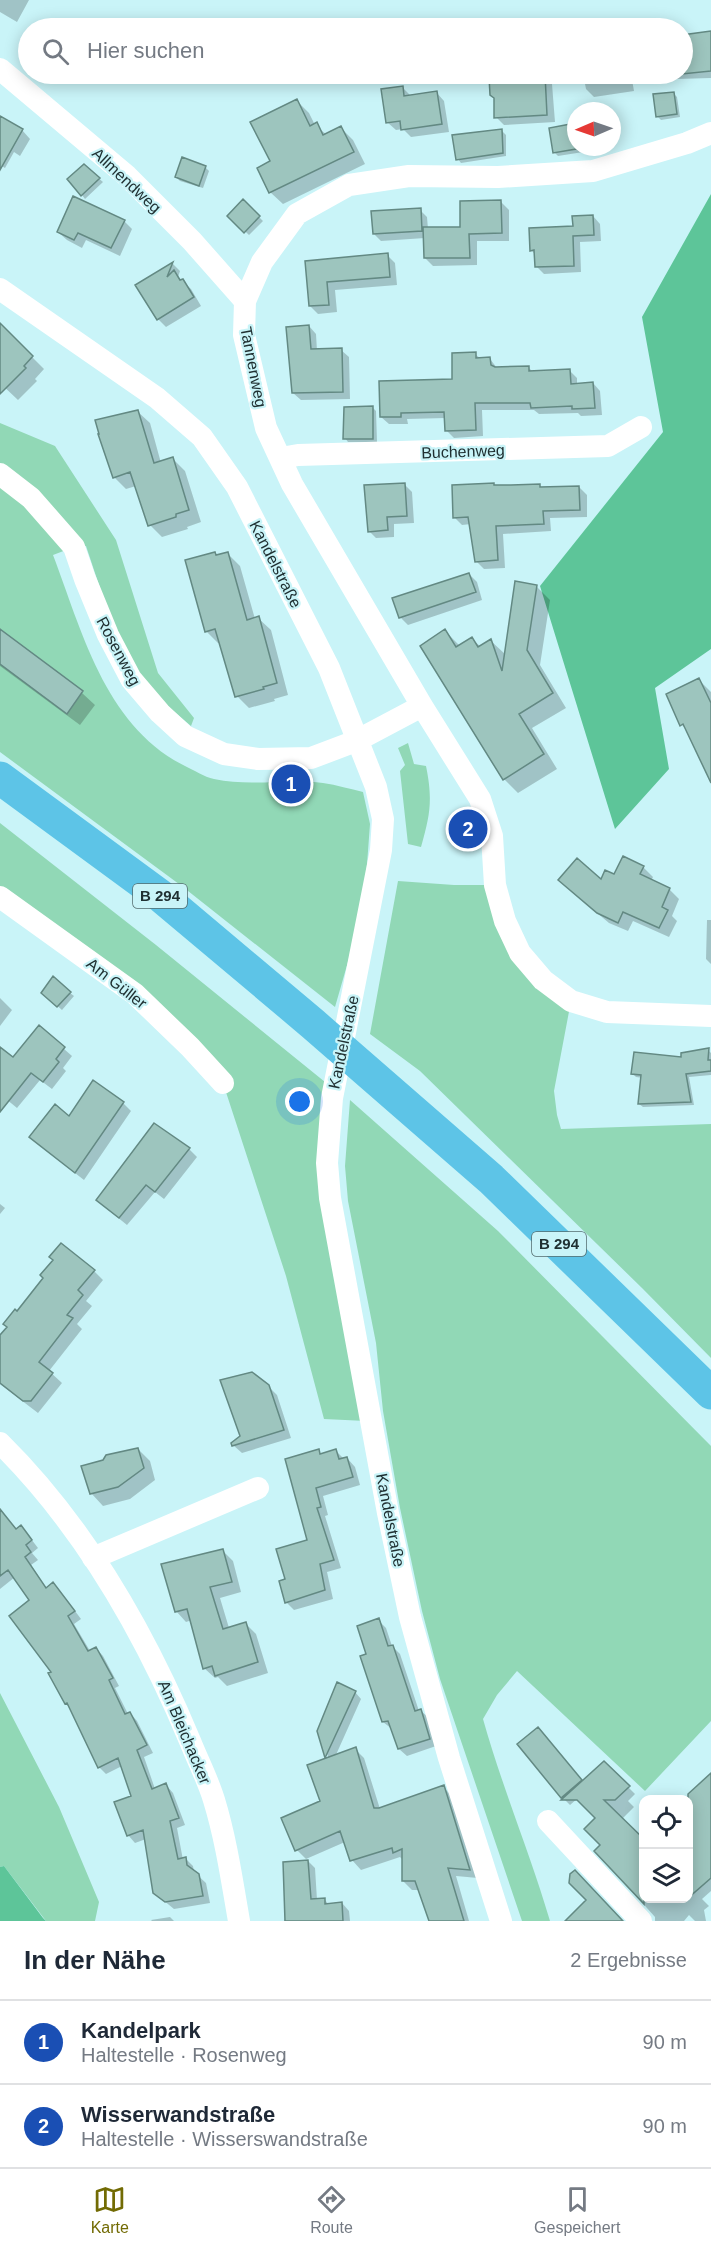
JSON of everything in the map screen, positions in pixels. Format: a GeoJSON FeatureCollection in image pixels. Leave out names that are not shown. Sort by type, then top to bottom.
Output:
{"type":"FeatureCollection","features":[{"type":"Feature","properties":{"kind":"highway","name":"B 294"},"geometry":{"type":"LineString","coordinates":[[0,778],[162,897],[313,1024],[491,1179],[711,1393]]}},
{"type":"Feature","properties":{"kind":"street","name":"Allmendweg"},"geometry":{"type":"LineString","coordinates":[[0,69],[127,176],[192,241],[245,301]]}},
{"type":"Feature","properties":{"kind":"street","name":"Tannenweg"},"geometry":{"type":"LineString","coordinates":[[711,134],[593,171],[498,177],[409,176],[350,185],[297,214],[262,262],[245,301],[244,335],[266,428],[292,484],[422,706],[480,799],[492,837],[495,885],[505,921],[520,953],[543,980],[571,1001],[607,1012],[711,1016]]}},
{"type":"Feature","properties":{"kind":"street","name":"Kandelstraße"},"geometry":{"type":"LineString","coordinates":[[0,288],[157,398],[202,437],[237,488],[329,668],[376,787],[383,819],[376,873],[330,1112],[327,1163],[330,1198],[388,1513],[410,1617],[448,1758],[501,1921]]}},
{"type":"Feature","properties":{"kind":"street","name":"Buchenweg"},"geometry":{"type":"LineString","coordinates":[[281,458],[298,455],[608,446],[641,427]]}},
{"type":"Feature","properties":{"kind":"street","name":"Rosenweg"},"geometry":{"type":"LineString","coordinates":[[0,474],[31,498],[74,547],[108,635],[131,679],[160,713],[185,736],[224,754],[258,759],[311,758],[356,741],[422,706]]}},
{"type":"Feature","properties":{"kind":"street","name":"Am Güller"},"geometry":{"type":"LineString","coordinates":[[0,897],[135,994],[190,1047],[223,1083]]}},
{"type":"Feature","properties":{"kind":"street","name":"Am Bleichacker"},"geometry":{"type":"LineString","coordinates":[[0,1443],[42,1486],[93,1558],[127,1613],[167,1686],[214,1800],[239,1921]]}},
{"type":"Feature","properties":{"kind":"street"},"geometry":{"type":"LineString","coordinates":[[93,1558],[258,1488]]}},
{"type":"Feature","properties":{"kind":"street"},"geometry":{"type":"LineString","coordinates":[[548,1821],[641,1921]]}},
{"type":"Feature","properties":{"kind":"green space"},"geometry":{"type":"Polygon","coordinates":[[[711,194],[711,649],[655,688],[669,769],[615,829],[540,586],[663,432],[642,317],[711,194]]]}},
{"type":"Feature","properties":{"kind":"green space"},"geometry":{"type":"Polygon","coordinates":[[[0,423],[55,446],[116,540],[158,673],[194,718],[191,726],[150,688],[139,674],[112,620],[86,546],[74,547],[53,555],[86,645],[116,702],[135,727],[158,749],[210,778],[242,782],[310,782],[363,792],[370,824],[366,878],[356,934],[335,1007],[183,887],[0,752],[0,423]]]}},
{"type":"Feature","properties":{"kind":"green space"},"geometry":{"type":"Polygon","coordinates":[[[408,743],[414,764],[426,766],[428,778],[430,807],[421,847],[408,844],[400,771],[405,765],[398,748],[408,743]]]}},
{"type":"Feature","properties":{"kind":"green space"},"geometry":{"type":"Polygon","coordinates":[[[0,823],[156,945],[325,1082],[366,1421],[324,1419],[286,1276],[223,1083],[190,1047],[0,897],[0,823]]]}},
{"type":"Feature","properties":{"kind":"green space"},"geometry":{"type":"Polygon","coordinates":[[[398,881],[495,885],[505,921],[571,1001],[554,1091],[561,1129],[711,1124],[711,1358],[420,1071],[370,1034],[398,881]]]}},
{"type":"Feature","properties":{"kind":"green space"},"geometry":{"type":"Polygon","coordinates":[[[350,1100],[498,1231],[711,1446],[711,1721],[645,1791],[517,1671],[497,1695],[483,1719],[550,1921],[522,1921],[440,1679],[422,1611],[400,1508],[383,1411],[376,1343],[348,1201],[345,1166],[350,1100]]]}},
{"type":"Feature","properties":{"kind":"green space"},"geometry":{"type":"Polygon","coordinates":[[[0,1693],[59,1807],[99,1902],[95,1921],[46,1921],[4,1866],[0,1867],[0,1693]]]}},
{"type":"Feature","properties":{"kind":"green space"},"geometry":{"type":"Polygon","coordinates":[[[4,1866],[46,1921],[0,1921],[0,1867],[4,1866]]]}},
{"type":"Feature","properties":{"kind":"building"},"geometry":{"type":"Polygon","coordinates":[[[711,31],[711,71],[693,73],[693,33],[711,31]]]}},
{"type":"Feature","properties":{"kind":"building"},"geometry":{"type":"Polygon","coordinates":[[[489,84],[545,84],[547,115],[494,118],[494,98],[490,95],[489,84]]]}},
{"type":"Feature","properties":{"kind":"building"},"geometry":{"type":"Polygon","coordinates":[[[403,86],[404,96],[437,91],[442,124],[401,130],[400,121],[386,123],[381,89],[403,86]]]}},
{"type":"Feature","properties":{"kind":"building"},"geometry":{"type":"Polygon","coordinates":[[[674,92],[677,114],[656,117],[653,94],[674,92]]]}},
{"type":"Feature","properties":{"kind":"building"},"geometry":{"type":"Polygon","coordinates":[[[297,99],[310,126],[317,122],[323,135],[341,126],[354,152],[269,193],[257,168],[270,161],[250,122],[297,99]]]}},
{"type":"Feature","properties":{"kind":"building"},"geometry":{"type":"Polygon","coordinates":[[[0,116],[23,129],[0,170],[0,116]]]}},
{"type":"Feature","properties":{"kind":"building"},"geometry":{"type":"Polygon","coordinates":[[[567,125],[567,151],[553,153],[549,128],[567,125]]]}},
{"type":"Feature","properties":{"kind":"building"},"geometry":{"type":"Polygon","coordinates":[[[502,129],[503,153],[456,160],[452,135],[502,129]]]}},
{"type":"Feature","properties":{"kind":"building"},"geometry":{"type":"Polygon","coordinates":[[[182,157],[206,166],[199,186],[175,177],[182,157]]]}},
{"type":"Feature","properties":{"kind":"building"},"geometry":{"type":"Polygon","coordinates":[[[84,164],[100,178],[81,196],[67,179],[84,164]]]}},
{"type":"Feature","properties":{"kind":"building"},"geometry":{"type":"Polygon","coordinates":[[[73,196],[125,220],[111,248],[78,233],[74,240],[57,232],[73,196]]]}},
{"type":"Feature","properties":{"kind":"building"},"geometry":{"type":"Polygon","coordinates":[[[243,199],[260,216],[244,233],[227,216],[243,199]]]}},
{"type":"Feature","properties":{"kind":"building"},"geometry":{"type":"Polygon","coordinates":[[[501,200],[502,233],[469,234],[470,258],[424,258],[423,227],[460,227],[460,201],[501,200]]]}},
{"type":"Feature","properties":{"kind":"building"},"geometry":{"type":"Polygon","coordinates":[[[421,208],[422,231],[373,234],[371,211],[421,208]]]}},
{"type":"Feature","properties":{"kind":"building"},"geometry":{"type":"Polygon","coordinates":[[[593,215],[594,235],[573,236],[574,266],[535,267],[534,250],[530,251],[529,228],[573,226],[572,216],[593,215]]]}},
{"type":"Feature","properties":{"kind":"building"},"geometry":{"type":"Polygon","coordinates":[[[388,253],[390,277],[327,282],[329,305],[309,306],[305,261],[388,253]]]}},
{"type":"Feature","properties":{"kind":"building"},"geometry":{"type":"Polygon","coordinates":[[[173,262],[167,277],[174,270],[180,280],[183,279],[194,297],[157,320],[135,285],[173,262]]]}},
{"type":"Feature","properties":{"kind":"building"},"geometry":{"type":"Polygon","coordinates":[[[0,323],[33,356],[24,366],[26,368],[0,394],[0,323]]]}},
{"type":"Feature","properties":{"kind":"building"},"geometry":{"type":"Polygon","coordinates":[[[309,325],[311,349],[342,348],[343,392],[292,393],[286,327],[309,325]]]}},
{"type":"Feature","properties":{"kind":"building"},"geometry":{"type":"Polygon","coordinates":[[[476,352],[476,358],[490,357],[491,365],[495,367],[529,366],[529,371],[570,369],[571,384],[593,382],[595,408],[572,409],[572,406],[531,408],[530,403],[475,403],[476,430],[445,431],[444,412],[401,413],[401,417],[380,417],[379,381],[452,379],[452,353],[476,352]]]}},
{"type":"Feature","properties":{"kind":"building"},"geometry":{"type":"Polygon","coordinates":[[[373,406],[373,439],[343,439],[344,407],[373,406]]]}},
{"type":"Feature","properties":{"kind":"building"},"geometry":{"type":"Polygon","coordinates":[[[138,410],[154,463],[173,457],[189,510],[148,526],[130,472],[113,478],[95,420],[138,410]]]}},
{"type":"Feature","properties":{"kind":"building"},"geometry":{"type":"Polygon","coordinates":[[[405,483],[407,516],[387,517],[388,530],[368,532],[364,485],[405,483]]]}},
{"type":"Feature","properties":{"kind":"building"},"geometry":{"type":"Polygon","coordinates":[[[494,483],[494,485],[540,484],[540,487],[579,486],[580,510],[543,511],[544,524],[496,526],[498,560],[475,562],[468,517],[453,518],[452,485],[494,483]]]}},
{"type":"Feature","properties":{"kind":"building"},"geometry":{"type":"Polygon","coordinates":[[[215,552],[216,555],[228,552],[247,620],[259,616],[277,683],[235,697],[215,629],[205,632],[185,560],[215,552]]]}},
{"type":"Feature","properties":{"kind":"building"},"geometry":{"type":"Polygon","coordinates":[[[469,573],[476,592],[399,618],[392,598],[469,573]]]}},
{"type":"Feature","properties":{"kind":"building"},"geometry":{"type":"Polygon","coordinates":[[[515,581],[537,585],[527,650],[553,693],[519,714],[544,754],[503,780],[420,646],[445,629],[456,647],[472,637],[478,647],[491,639],[502,671],[515,581]]]}},
{"type":"Feature","properties":{"kind":"building"},"geometry":{"type":"Polygon","coordinates":[[[0,629],[83,691],[67,714],[0,664],[0,629]]]}},
{"type":"Feature","properties":{"kind":"building"},"geometry":{"type":"Polygon","coordinates":[[[699,678],[711,703],[711,783],[683,724],[680,726],[666,694],[699,678]]]}},
{"type":"Feature","properties":{"kind":"building"},"geometry":{"type":"Polygon","coordinates":[[[623,856],[644,866],[640,874],[670,888],[662,907],[668,910],[659,928],[623,912],[618,923],[597,913],[558,880],[577,858],[601,879],[605,870],[614,874],[623,856]]]}},
{"type":"Feature","properties":{"kind":"building"},"geometry":{"type":"Polygon","coordinates":[[[53,976],[71,992],[57,1007],[41,993],[53,976]]]}},
{"type":"Feature","properties":{"kind":"building"},"geometry":{"type":"Polygon","coordinates":[[[39,1025],[65,1047],[56,1059],[59,1062],[43,1082],[31,1073],[0,1112],[0,1047],[13,1057],[39,1025]]]}},
{"type":"Feature","properties":{"kind":"building"},"geometry":{"type":"Polygon","coordinates":[[[709,1048],[708,1060],[711,1060],[711,1071],[686,1074],[691,1102],[638,1104],[641,1075],[631,1074],[634,1052],[681,1057],[681,1053],[709,1048]]]}},
{"type":"Feature","properties":{"kind":"building"},"geometry":{"type":"Polygon","coordinates":[[[93,1080],[124,1102],[75,1173],[29,1137],[55,1104],[69,1116],[93,1080]]]}},
{"type":"Feature","properties":{"kind":"building"},"geometry":{"type":"Polygon","coordinates":[[[154,1123],[190,1148],[155,1192],[146,1185],[119,1218],[96,1200],[154,1123]]]}},
{"type":"Feature","properties":{"kind":"building"},"geometry":{"type":"Polygon","coordinates":[[[61,1243],[95,1270],[78,1290],[83,1295],[67,1315],[73,1318],[39,1362],[53,1373],[31,1401],[23,1401],[0,1383],[0,1335],[7,1327],[3,1324],[15,1309],[17,1311],[43,1278],[40,1275],[53,1260],[49,1257],[61,1243]]]}},
{"type":"Feature","properties":{"kind":"building"},"geometry":{"type":"Polygon","coordinates":[[[252,1372],[269,1385],[284,1430],[232,1446],[231,1443],[240,1436],[220,1380],[252,1372]]]}},
{"type":"Feature","properties":{"kind":"building"},"geometry":{"type":"Polygon","coordinates":[[[138,1448],[144,1468],[118,1487],[90,1494],[81,1466],[103,1460],[106,1455],[138,1448]]]}},
{"type":"Feature","properties":{"kind":"building"},"geometry":{"type":"Polygon","coordinates":[[[319,1449],[320,1454],[336,1449],[339,1459],[347,1457],[353,1477],[316,1488],[321,1507],[317,1508],[334,1560],[320,1564],[325,1590],[285,1603],[279,1581],[285,1579],[276,1549],[307,1540],[285,1459],[319,1449]]]}},
{"type":"Feature","properties":{"kind":"building"},"geometry":{"type":"Polygon","coordinates":[[[0,1509],[16,1529],[21,1525],[32,1540],[26,1545],[31,1552],[25,1557],[46,1588],[53,1582],[75,1611],[68,1616],[88,1651],[96,1647],[113,1678],[109,1680],[125,1714],[130,1712],[147,1745],[137,1750],[152,1789],[166,1783],[179,1818],[170,1821],[178,1859],[186,1857],[187,1865],[199,1874],[203,1896],[165,1902],[153,1893],[143,1830],[127,1836],[114,1802],[131,1796],[118,1758],[98,1768],[67,1703],[65,1704],[48,1673],[51,1672],[9,1616],[29,1600],[8,1570],[0,1576],[0,1509]]]}},
{"type":"Feature","properties":{"kind":"building"},"geometry":{"type":"Polygon","coordinates":[[[223,1549],[232,1582],[210,1587],[223,1629],[246,1622],[258,1662],[215,1676],[212,1666],[203,1669],[187,1609],[175,1612],[161,1564],[223,1549]]]}},
{"type":"Feature","properties":{"kind":"building"},"geometry":{"type":"Polygon","coordinates":[[[379,1618],[388,1646],[393,1645],[415,1711],[421,1709],[430,1739],[398,1749],[388,1721],[382,1722],[360,1656],[366,1654],[357,1626],[379,1618]]]}},
{"type":"Feature","properties":{"kind":"building"},"geometry":{"type":"Polygon","coordinates":[[[337,1682],[356,1691],[325,1758],[317,1731],[337,1682]]]}},
{"type":"Feature","properties":{"kind":"building"},"geometry":{"type":"Polygon","coordinates":[[[538,1727],[582,1780],[561,1798],[517,1744],[538,1727]]]}},
{"type":"Feature","properties":{"kind":"building"},"geometry":{"type":"Polygon","coordinates":[[[356,1747],[374,1808],[444,1785],[470,1870],[448,1868],[464,1921],[429,1921],[415,1881],[402,1881],[402,1849],[393,1853],[392,1848],[350,1861],[340,1831],[295,1851],[281,1818],[320,1801],[307,1765],[356,1747]]]}},
{"type":"Feature","properties":{"kind":"building"},"geometry":{"type":"Polygon","coordinates":[[[604,1761],[630,1786],[615,1800],[604,1800],[639,1834],[639,1899],[594,1851],[600,1845],[584,1829],[595,1818],[577,1800],[561,1800],[604,1761]]]}},
{"type":"Feature","properties":{"kind":"building"},"geometry":{"type":"Polygon","coordinates":[[[711,1773],[711,1878],[693,1894],[693,1795],[688,1794],[711,1773]]]}},
{"type":"Feature","properties":{"kind":"building"},"geometry":{"type":"Polygon","coordinates":[[[308,1860],[311,1899],[325,1898],[325,1904],[342,1902],[343,1921],[285,1921],[283,1862],[308,1860]]]}},
{"type":"Feature","properties":{"kind":"building"},"geometry":{"type":"Polygon","coordinates":[[[575,1870],[623,1921],[565,1921],[586,1900],[569,1883],[570,1874],[575,1870]]]}},
{"type":"Feature","properties":{"kind":"place","name":"Kandelpark"},"geometry":{"type":"Point","coordinates":[291,784]}},
{"type":"Feature","properties":{"kind":"place","name":"Wisserwandstraße"},"geometry":{"type":"Point","coordinates":[468,829]}}]}
